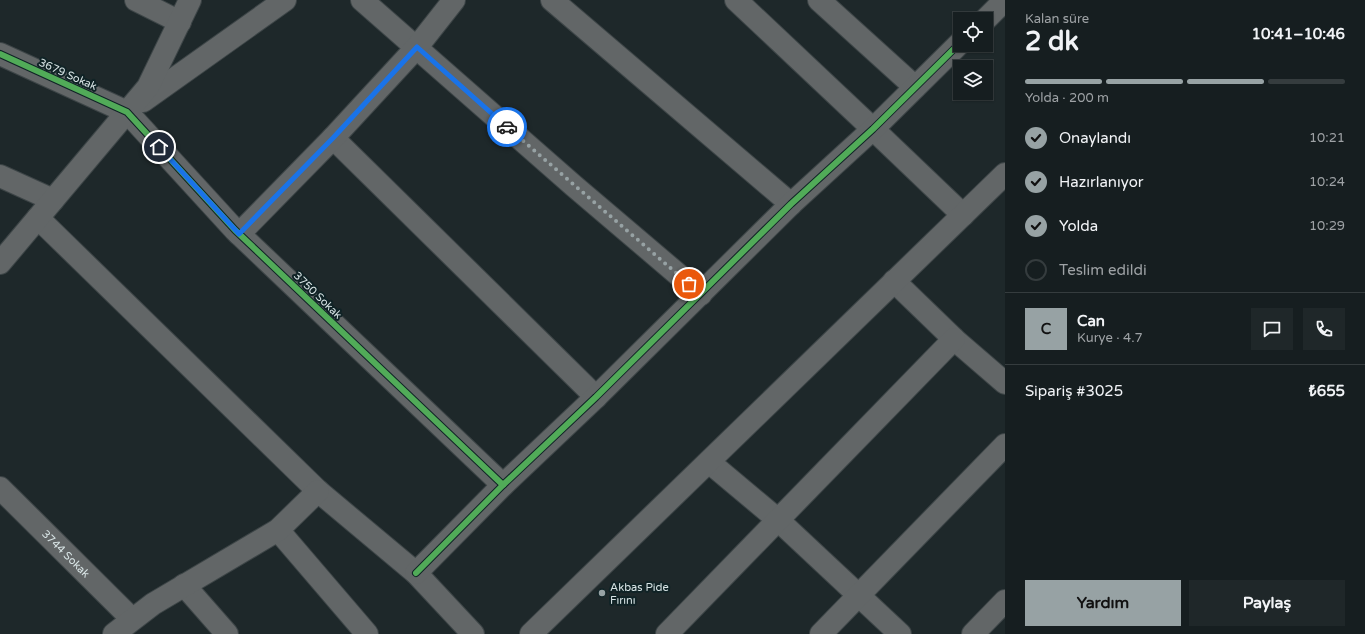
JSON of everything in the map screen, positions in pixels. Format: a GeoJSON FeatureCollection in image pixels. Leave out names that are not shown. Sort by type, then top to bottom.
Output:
{"type":"FeatureCollection","features":[{"type":"Feature","properties":{"kind":"street"},"geometry":{"type":"LineString","coordinates":[[136,0],[180,22]]}},
{"type":"Feature","properties":{"kind":"street"},"geometry":{"type":"LineString","coordinates":[[0,263],[148,87],[190,0]]}},
{"type":"Feature","properties":{"kind":"street"},"geometry":{"type":"LineString","coordinates":[[127,112],[285,0]]}},
{"type":"Feature","properties":{"kind":"street"},"geometry":{"type":"LineString","coordinates":[[362,0],[574,186],[701,294]]}},
{"type":"Feature","properties":{"kind":"street"},"geometry":{"type":"LineString","coordinates":[[239,234],[333,138],[417,47],[454,0]]}},
{"type":"Feature","properties":{"kind":"street"},"geometry":{"type":"LineString","coordinates":[[552,0],[791,204]]}},
{"type":"Feature","properties":{"kind":"street"},"geometry":{"type":"LineString","coordinates":[[819,0],[915,87]]}},
{"type":"Feature","properties":{"kind":"street"},"geometry":{"type":"LineString","coordinates":[[993,12],[1005,0]]}},
{"type":"Feature","properties":{"kind":"street"},"geometry":{"type":"LineString","coordinates":[[747,4],[873,129],[963,215]]}},
{"type":"Feature","properties":{"kind":"street"},"geometry":{"type":"LineString","coordinates":[[416,573],[503,485],[596,397],[791,204],[873,129],[953,50]]}},
{"type":"Feature","properties":{"kind":"street","name":"3679 Sokak"},"geometry":{"type":"LineString","coordinates":[[0,54],[127,112]]}},
{"type":"Feature","properties":{"kind":"street","name":"3750 Sokak"},"geometry":{"type":"LineString","coordinates":[[127,112],[239,234],[503,485]]}},
{"type":"Feature","properties":{"kind":"street"},"geometry":{"type":"LineString","coordinates":[[333,138],[596,397]]}},
{"type":"Feature","properties":{"kind":"street"},"geometry":{"type":"LineString","coordinates":[[531,634],[1005,174]]}},
{"type":"Feature","properties":{"kind":"street"},"geometry":{"type":"LineString","coordinates":[[0,176],[53,200]]}},
{"type":"Feature","properties":{"kind":"street"},"geometry":{"type":"LineString","coordinates":[[38,218],[318,491],[416,573],[473,634]]}},
{"type":"Feature","properties":{"kind":"street"},"geometry":{"type":"LineString","coordinates":[[894,281],[954,339],[1005,383]]}},
{"type":"Feature","properties":{"kind":"street"},"geometry":{"type":"LineString","coordinates":[[666,634],[954,339]]}},
{"type":"Feature","properties":{"kind":"street"},"geometry":{"type":"LineString","coordinates":[[822,634],[1005,444]]}},
{"type":"Feature","properties":{"kind":"street"},"geometry":{"type":"LineString","coordinates":[[709,462],[777,519],[900,634]]}},
{"type":"Feature","properties":{"kind":"street","name":"3744 Sokak"},"geometry":{"type":"LineString","coordinates":[[0,488],[132,619]]}},
{"type":"Feature","properties":{"kind":"street"},"geometry":{"type":"LineString","coordinates":[[114,634],[153,604],[278,530],[318,491]]}},
{"type":"Feature","properties":{"kind":"street"},"geometry":{"type":"LineString","coordinates":[[278,530],[367,634]]}},
{"type":"Feature","properties":{"kind":"street"},"geometry":{"type":"LineString","coordinates":[[184,585],[227,634]]}},
{"type":"Feature","properties":{"kind":"street"},"geometry":{"type":"LineString","coordinates":[[973,634],[1005,601]]}},
{"type":"Feature","properties":{"kind":"cycle path"},"geometry":{"type":"LineString","coordinates":[[416,573],[503,485],[596,397],[791,204],[873,129],[953,50]]}},
{"type":"Feature","properties":{"kind":"cycle path"},"geometry":{"type":"LineString","coordinates":[[0,54],[127,112],[235,230],[503,485]]}},
{"type":"Feature","properties":{"kind":"way so far"},"geometry":{"type":"LineString","coordinates":[[507,127],[689,284]]}},
{"type":"Feature","properties":{"kind":"place","name":"Akbas Pide Fırını"},"geometry":{"type":"Point","coordinates":[602,593]}},
{"type":"Feature","properties":{"kind":"route"},"geometry":{"type":"LineString","coordinates":[[159,147],[239,234],[333,138],[417,47],[507,127]]}}]}
